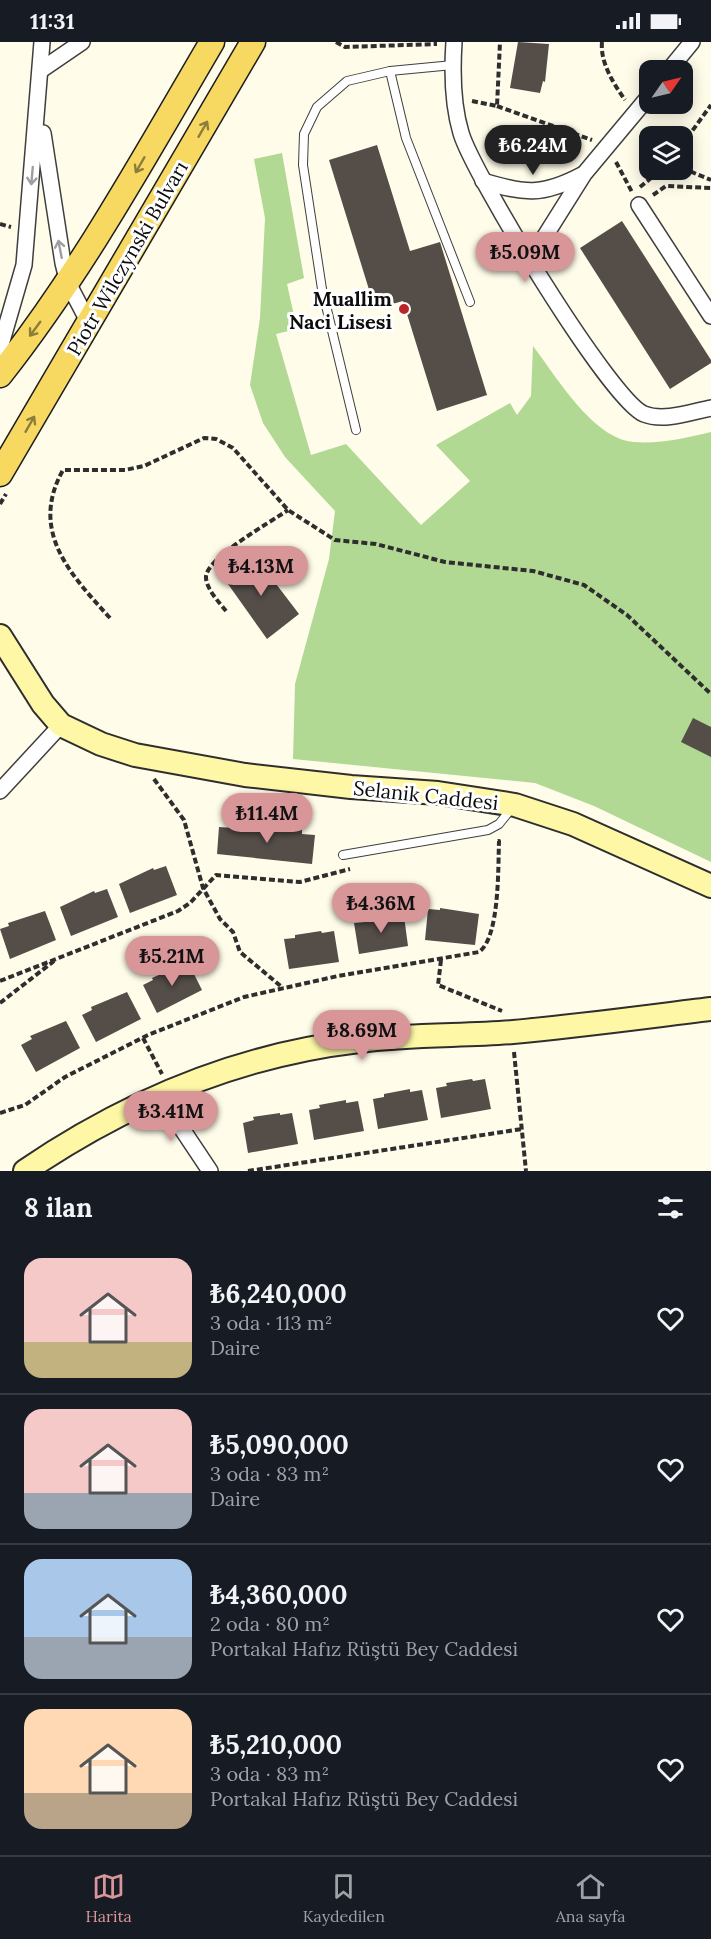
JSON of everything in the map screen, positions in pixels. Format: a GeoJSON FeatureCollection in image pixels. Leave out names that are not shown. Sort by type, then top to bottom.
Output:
{"type":"FeatureCollection","features":[{"type":"Feature","properties":{"kind":"main road","name":"Piotr Wilczynski Bulvarı"},"geometry":{"type":"LineString","coordinates":[[0,375],[68,283],[105,225],[212,42]]}},
{"type":"Feature","properties":{"kind":"main road","name":"Piotr Wilczynski Bulvarı"},"geometry":{"type":"LineString","coordinates":[[0,474],[253,42]]}},
{"type":"Feature","properties":{"kind":"main road","name":"Selanik Caddesi"},"geometry":{"type":"LineString","coordinates":[[0,636],[42,704],[61,725],[101,744],[135,755],[245,775],[362,788],[438,793],[515,805],[573,824],[711,886]]}},
{"type":"Feature","properties":{"kind":"main road"},"geometry":{"type":"LineString","coordinates":[[25,1171],[91,1131],[165,1094],[237,1066],[335,1044],[394,1037],[512,1032],[711,1009]]}},
{"type":"Feature","properties":{"kind":"street"},"geometry":{"type":"LineString","coordinates":[[0,348],[24,265],[42,42]]}},
{"type":"Feature","properties":{"kind":"street"},"geometry":{"type":"LineString","coordinates":[[41,70],[82,42]]}},
{"type":"Feature","properties":{"kind":"street"},"geometry":{"type":"LineString","coordinates":[[677,60],[692,42]]}},
{"type":"Feature","properties":{"kind":"street"},"geometry":{"type":"LineString","coordinates":[[454,43],[454,98],[461,134],[483,181],[530,260],[606,375],[621,396],[644,414],[657,417],[711,408]]}},
{"type":"Feature","properties":{"kind":"street"},"geometry":{"type":"LineString","coordinates":[[39,97],[49,186],[68,283],[89,322]]}},
{"type":"Feature","properties":{"kind":"street"},"geometry":{"type":"LineString","coordinates":[[530,260],[584,174],[639,108]]}},
{"type":"Feature","properties":{"kind":"street"},"geometry":{"type":"LineString","coordinates":[[483,181],[523,192],[539,192],[564,184],[584,174]]}},
{"type":"Feature","properties":{"kind":"street"},"geometry":{"type":"LineString","coordinates":[[636,200],[711,316]]}},
{"type":"Feature","properties":{"kind":"street"},"geometry":{"type":"LineString","coordinates":[[0,791],[61,725]]}},
{"type":"Feature","properties":{"kind":"street"},"geometry":{"type":"LineString","coordinates":[[165,1094],[210,1171]]}},
{"type":"Feature","properties":{"kind":"lane"},"geometry":{"type":"LineString","coordinates":[[356,430],[322,289],[302,147],[311,117],[326,97],[357,77],[390,71],[453,65]]}},
{"type":"Feature","properties":{"kind":"lane"},"geometry":{"type":"LineString","coordinates":[[390,71],[406,138],[470,302]]}},
{"type":"Feature","properties":{"kind":"lane"},"geometry":{"type":"LineString","coordinates":[[343,855],[488,830],[499,824],[515,805]]}},
{"type":"Feature","properties":{"kind":"path"},"geometry":{"type":"LineString","coordinates":[[336,42],[345,47],[454,43]]}},
{"type":"Feature","properties":{"kind":"path"},"geometry":{"type":"LineString","coordinates":[[497,106],[500,42]]}},
{"type":"Feature","properties":{"kind":"path"},"geometry":{"type":"LineString","coordinates":[[602,42],[603,54],[610,75],[635,113]]}},
{"type":"Feature","properties":{"kind":"path"},"geometry":{"type":"LineString","coordinates":[[454,98],[497,106],[607,146],[636,200]]}},
{"type":"Feature","properties":{"kind":"path"},"geometry":{"type":"LineString","coordinates":[[693,130],[711,105]]}},
{"type":"Feature","properties":{"kind":"path"},"geometry":{"type":"LineString","coordinates":[[693,173],[711,180]]}},
{"type":"Feature","properties":{"kind":"path"},"geometry":{"type":"LineString","coordinates":[[636,200],[653,180]]}},
{"type":"Feature","properties":{"kind":"path"},"geometry":{"type":"LineString","coordinates":[[636,200],[666,186],[711,188]]}},
{"type":"Feature","properties":{"kind":"path"},"geometry":{"type":"LineString","coordinates":[[110,618],[71,573],[58,550],[49,513],[52,489],[63,470],[125,470],[144,466],[204,438],[216,439],[233,448],[288,510],[335,540],[376,544],[445,562],[533,571],[584,585],[627,615],[711,693]]}},
{"type":"Feature","properties":{"kind":"path"},"geometry":{"type":"LineString","coordinates":[[226,610],[210,589],[206,579],[207,568],[219,557],[288,510]]}},
{"type":"Feature","properties":{"kind":"path"},"geometry":{"type":"LineString","coordinates":[[135,755],[184,820],[203,888],[220,919],[233,932],[240,952],[283,988]]}},
{"type":"Feature","properties":{"kind":"path"},"geometry":{"type":"LineString","coordinates":[[0,1113],[26,1105],[65,1077],[143,1038],[216,1006],[348,974],[479,952],[486,945],[492,927],[499,841],[490,843]]}},
{"type":"Feature","properties":{"kind":"path"},"geometry":{"type":"LineString","coordinates":[[0,981],[178,911],[190,903],[216,874],[300,882],[361,866]]}},
{"type":"Feature","properties":{"kind":"path"},"geometry":{"type":"LineString","coordinates":[[0,1003],[58,957]]}},
{"type":"Feature","properties":{"kind":"path"},"geometry":{"type":"LineString","coordinates":[[441,960],[438,985],[510,1014],[526,1171]]}},
{"type":"Feature","properties":{"kind":"path"},"geometry":{"type":"LineString","coordinates":[[143,1038],[165,1094]]}},
{"type":"Feature","properties":{"kind":"path"},"geometry":{"type":"LineString","coordinates":[[248,1171],[522,1129]]}},
{"type":"Feature","properties":{"kind":"green space"},"geometry":{"type":"Polygon","coordinates":[[[282,153],[304,278],[287,284],[297,329],[276,334],[311,455],[346,444],[421,525],[470,481],[436,445],[510,403],[517,415],[531,396],[533,346],[564,389],[590,418],[604,430],[619,438],[634,442],[653,442],[711,432],[711,862],[594,806],[535,783],[293,759],[295,684],[329,559],[335,511],[285,457],[263,423],[250,385],[260,318],[265,218],[254,159],[282,153]]]}},
{"type":"Feature","properties":{"kind":"building"},"geometry":{"type":"Polygon","coordinates":[[[518,42],[549,44],[545,82],[543,81],[540,93],[510,88],[518,42]]]}},
{"type":"Feature","properties":{"kind":"building"},"geometry":{"type":"Polygon","coordinates":[[[377,145],[410,251],[440,242],[487,395],[437,411],[403,301],[375,309],[329,160],[377,145]]]}},
{"type":"Feature","properties":{"kind":"building"},"geometry":{"type":"Polygon","coordinates":[[[622,221],[711,360],[711,363],[670,389],[580,248],[622,221]]]}},
{"type":"Feature","properties":{"kind":"building"},"geometry":{"type":"Polygon","coordinates":[[[254,555],[299,614],[267,639],[223,577],[254,555]]]}},
{"type":"Feature","properties":{"kind":"building"},"geometry":{"type":"Polygon","coordinates":[[[693,718],[711,727],[711,757],[681,742],[693,718]]]}},
{"type":"Feature","properties":{"kind":"building"},"geometry":{"type":"Polygon","coordinates":[[[234,823],[257,825],[256,830],[278,832],[279,826],[302,828],[302,834],[315,835],[312,864],[217,854],[219,827],[234,828],[234,823]]]}},
{"type":"Feature","properties":{"kind":"building"},"geometry":{"type":"Polygon","coordinates":[[[166,866],[177,895],[130,913],[119,884],[153,868],[154,870],[166,866]]]}},
{"type":"Feature","properties":{"kind":"building"},"geometry":{"type":"Polygon","coordinates":[[[107,889],[118,917],[71,936],[60,907],[94,891],[95,893],[107,889]]]}},
{"type":"Feature","properties":{"kind":"building"},"geometry":{"type":"Polygon","coordinates":[[[440,908],[479,914],[475,945],[425,940],[428,909],[440,910],[440,908]]]}},
{"type":"Feature","properties":{"kind":"building"},"geometry":{"type":"Polygon","coordinates":[[[45,911],[56,940],[10,959],[0,929],[9,926],[8,923],[45,911]]]}},
{"type":"Feature","properties":{"kind":"building"},"geometry":{"type":"Polygon","coordinates":[[[391,915],[391,917],[404,916],[408,946],[359,954],[354,923],[391,915]]]}},
{"type":"Feature","properties":{"kind":"building"},"geometry":{"type":"Polygon","coordinates":[[[321,931],[322,933],[334,931],[339,962],[289,969],[284,939],[321,931]]]}},
{"type":"Feature","properties":{"kind":"building"},"geometry":{"type":"Polygon","coordinates":[[[188,962],[202,990],[157,1013],[143,985],[153,980],[152,978],[188,962]]]}},
{"type":"Feature","properties":{"kind":"building"},"geometry":{"type":"Polygon","coordinates":[[[127,992],[141,1019],[96,1042],[82,1015],[92,1010],[91,1007],[127,992]]]}},
{"type":"Feature","properties":{"kind":"building"},"geometry":{"type":"Polygon","coordinates":[[[66,1021],[80,1048],[36,1072],[21,1045],[32,1039],[30,1036],[66,1021]]]}},
{"type":"Feature","properties":{"kind":"building"},"geometry":{"type":"Polygon","coordinates":[[[472,1079],[473,1081],[485,1079],[491,1109],[441,1118],[436,1088],[447,1086],[446,1083],[472,1079]]]}},
{"type":"Feature","properties":{"kind":"building"},"geometry":{"type":"Polygon","coordinates":[[[410,1089],[410,1092],[422,1090],[428,1120],[378,1129],[373,1099],[384,1097],[384,1094],[410,1089]]]}},
{"type":"Feature","properties":{"kind":"building"},"geometry":{"type":"Polygon","coordinates":[[[346,1100],[346,1103],[358,1101],[364,1131],[314,1140],[309,1110],[320,1108],[319,1105],[346,1100]]]}},
{"type":"Feature","properties":{"kind":"building"},"geometry":{"type":"Polygon","coordinates":[[[280,1113],[280,1115],[292,1113],[298,1144],[248,1153],[243,1123],[254,1120],[253,1117],[280,1113]]]}},
{"type":"Feature","properties":{"kind":"place","name":"Muallim Naci Lisesi"},"geometry":{"type":"Point","coordinates":[404,309]}}]}
